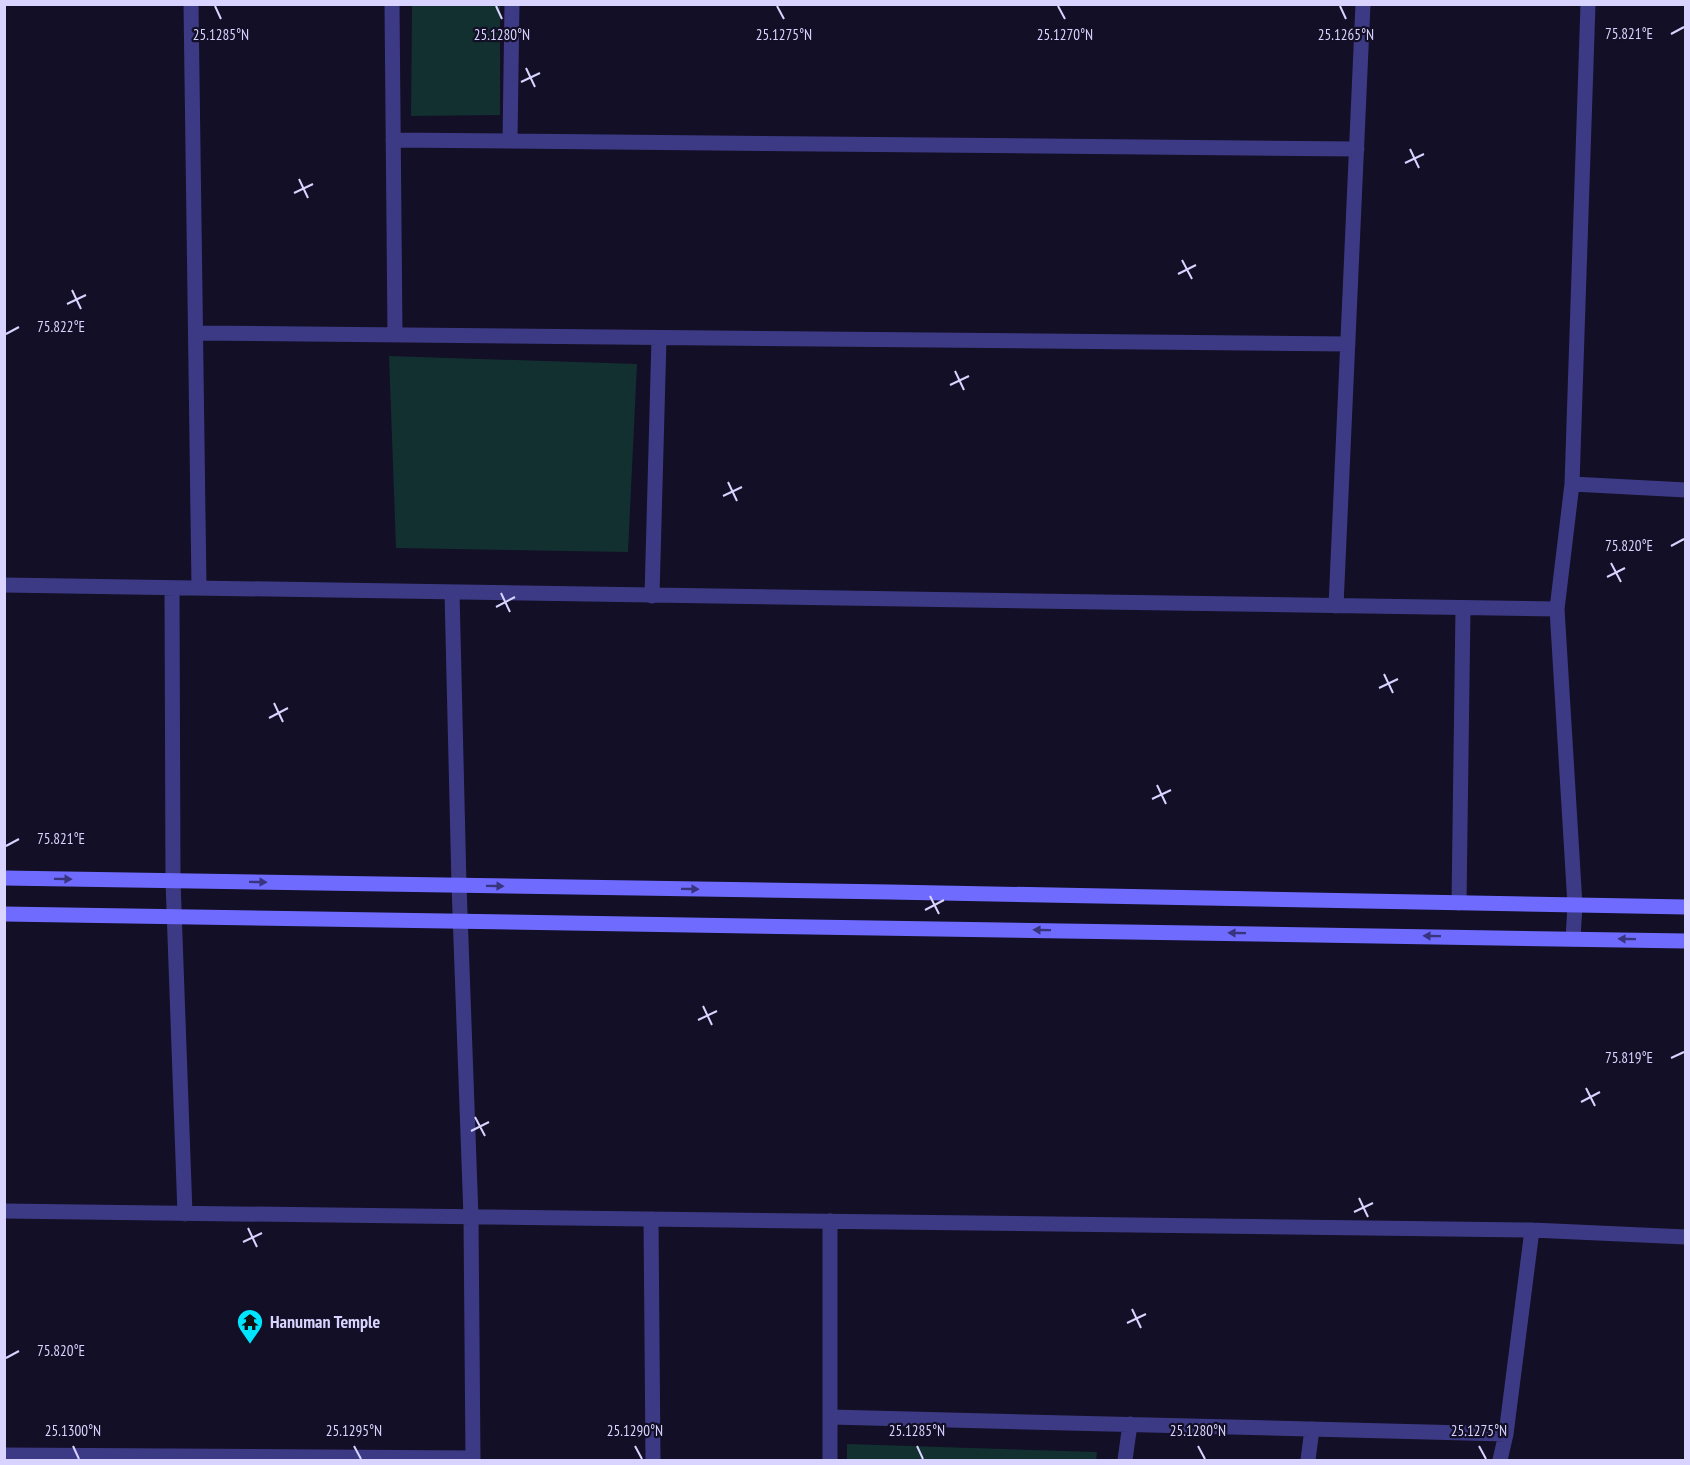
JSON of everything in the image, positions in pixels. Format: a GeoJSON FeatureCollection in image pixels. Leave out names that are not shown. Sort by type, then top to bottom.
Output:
{"type":"FeatureCollection","features":[{"type":"Feature","properties":{"kind":"street"},"geometry":{"type":"LineString","coordinates":[[191,4],[200,588]]}},
{"type":"Feature","properties":{"kind":"street"},"geometry":{"type":"LineString","coordinates":[[392,4],[395,335]]}},
{"type":"Feature","properties":{"kind":"street"},"geometry":{"type":"LineString","coordinates":[[510,141],[512,4]]}},
{"type":"Feature","properties":{"kind":"street"},"geometry":{"type":"LineString","coordinates":[[1336,606],[1364,4]]}},
{"type":"Feature","properties":{"kind":"street"},"geometry":{"type":"LineString","coordinates":[[1573,939],[1575,905],[1557,609],[1572,484],[1588,4]]}},
{"type":"Feature","properties":{"kind":"street"},"geometry":{"type":"LineString","coordinates":[[393,140],[1357,149]]}},
{"type":"Feature","properties":{"kind":"street"},"geometry":{"type":"LineString","coordinates":[[196,333],[1348,344]]}},
{"type":"Feature","properties":{"kind":"street"},"geometry":{"type":"LineString","coordinates":[[652,596],[659,338]]}},
{"type":"Feature","properties":{"kind":"street"},"geometry":{"type":"LineString","coordinates":[[1572,484],[1686,490]]}},
{"type":"Feature","properties":{"kind":"street"},"geometry":{"type":"LineString","coordinates":[[4,585],[1557,609]]}},
{"type":"Feature","properties":{"kind":"street"},"geometry":{"type":"LineString","coordinates":[[171,588],[173,881],[185,1214]]}},
{"type":"Feature","properties":{"kind":"street"},"geometry":{"type":"LineString","coordinates":[[4,1455],[110,1458],[472,1459],[471,1217],[460,921],[452,592]]}},
{"type":"Feature","properties":{"kind":"street"},"geometry":{"type":"LineString","coordinates":[[1459,903],[1463,608]]}},
{"type":"Feature","properties":{"kind":"street"},"geometry":{"type":"LineString","coordinates":[[4,878],[1686,907]]}},
{"type":"Feature","properties":{"kind":"street"},"geometry":{"type":"LineString","coordinates":[[4,914],[1686,941]]}},
{"type":"Feature","properties":{"kind":"street"},"geometry":{"type":"LineString","coordinates":[[4,1211],[1532,1230],[1686,1237]]}},
{"type":"Feature","properties":{"kind":"street"},"geometry":{"type":"LineString","coordinates":[[651,1219],[652,1461]]}},
{"type":"Feature","properties":{"kind":"street"},"geometry":{"type":"LineString","coordinates":[[830,1221],[830,1461]]}},
{"type":"Feature","properties":{"kind":"street"},"geometry":{"type":"LineString","coordinates":[[1500,1461],[1506,1434],[1532,1230]]}},
{"type":"Feature","properties":{"kind":"street"},"geometry":{"type":"LineString","coordinates":[[830,1417],[1506,1434]]}},
{"type":"Feature","properties":{"kind":"street"},"geometry":{"type":"LineString","coordinates":[[1125,1461],[1130,1424]]}},
{"type":"Feature","properties":{"kind":"street"},"geometry":{"type":"LineString","coordinates":[[1308,1461],[1312,1429]]}},
{"type":"Feature","properties":{"kind":"green space"},"geometry":{"type":"Polygon","coordinates":[[[412,5],[500,5],[500,115],[411,116],[412,5]]]}},
{"type":"Feature","properties":{"kind":"green space"},"geometry":{"type":"Polygon","coordinates":[[[389,356],[637,364],[628,552],[396,548],[389,356]]]}},
{"type":"Feature","properties":{"kind":"green space"},"geometry":{"type":"Polygon","coordinates":[[[847,1444],[1097,1452],[1096,1460],[847,1460],[847,1444]]]}},
{"type":"Feature","properties":{"kind":"place","name":"Hanuman Temple"},"geometry":{"type":"Point","coordinates":[250,1345]}}]}
